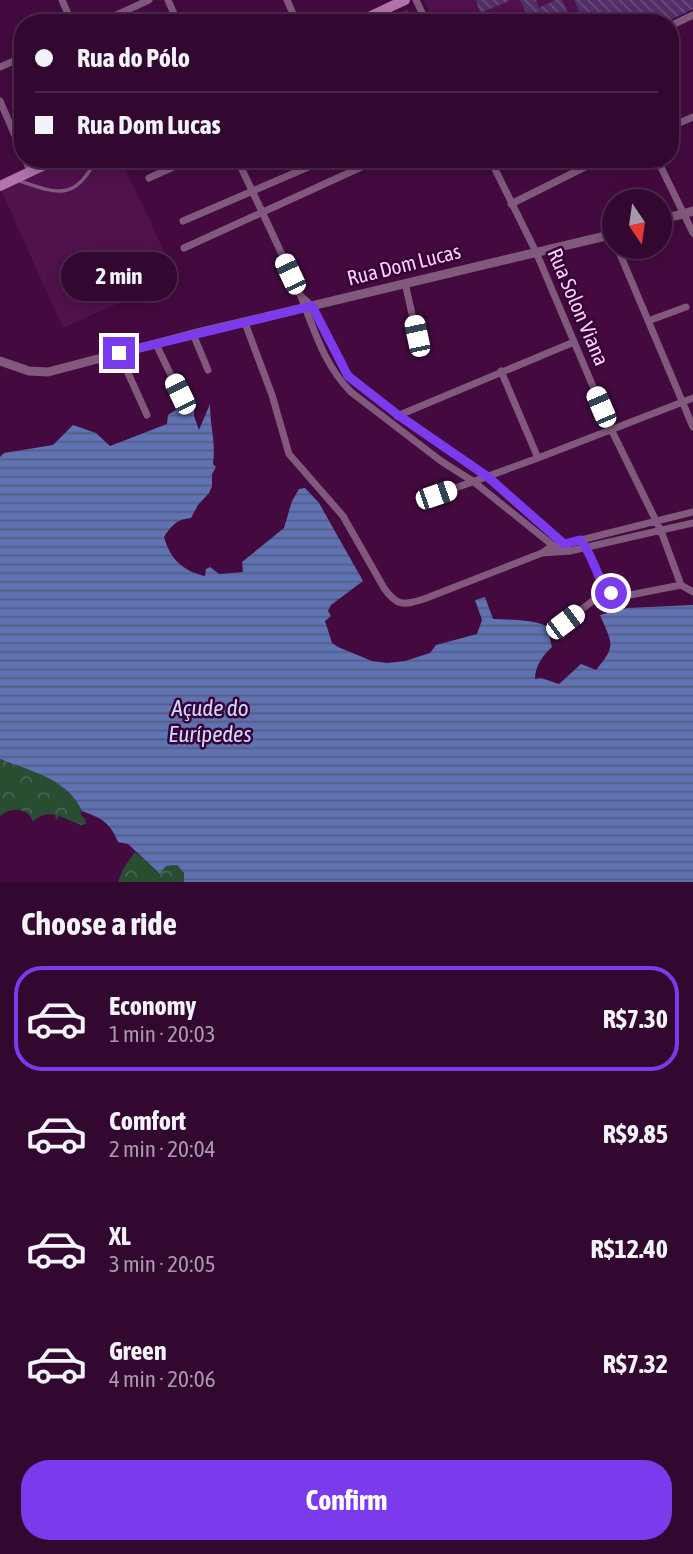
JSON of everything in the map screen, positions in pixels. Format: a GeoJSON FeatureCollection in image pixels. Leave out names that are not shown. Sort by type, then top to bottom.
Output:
{"type":"FeatureCollection","features":[{"type":"Feature","properties":{"kind":"main road"},"geometry":{"type":"LineString","coordinates":[[375,14],[405,0]]}},
{"type":"Feature","properties":{"kind":"main road"},"geometry":{"type":"LineString","coordinates":[[0,186],[37,168]]}},
{"type":"Feature","properties":{"kind":"street"},"geometry":{"type":"LineString","coordinates":[[119,14],[149,0]]}},
{"type":"Feature","properties":{"kind":"street"},"geometry":{"type":"LineString","coordinates":[[0,101],[14,133]]}},
{"type":"Feature","properties":{"kind":"street"},"geometry":{"type":"LineString","coordinates":[[149,178],[171,168]]}},
{"type":"Feature","properties":{"kind":"street"},"geometry":{"type":"LineString","coordinates":[[241,168],[300,295],[348,376],[398,415],[488,477],[563,548]]}},
{"type":"Feature","properties":{"kind":"street"},"geometry":{"type":"LineString","coordinates":[[183,221],[307,168]]}},
{"type":"Feature","properties":{"kind":"street"},"geometry":{"type":"LineString","coordinates":[[184,248],[359,168]]}},
{"type":"Feature","properties":{"kind":"street","name":"Rua Solon Viana"},"geometry":{"type":"LineString","coordinates":[[494,168],[536,251],[611,429],[661,531],[681,585]]}},
{"type":"Feature","properties":{"kind":"street"},"geometry":{"type":"LineString","coordinates":[[511,204],[583,168]]}},
{"type":"Feature","properties":{"kind":"street"},"geometry":{"type":"LineString","coordinates":[[662,168],[688,212],[693,233]]}},
{"type":"Feature","properties":{"kind":"street","name":"Rua Dom Lucas"},"geometry":{"type":"LineString","coordinates":[[0,362],[39,373],[536,251],[602,238]]}},
{"type":"Feature","properties":{"kind":"street"},"geometry":{"type":"LineString","coordinates":[[622,259],[693,427]]}},
{"type":"Feature","properties":{"kind":"street"},"geometry":{"type":"LineString","coordinates":[[405,283],[417,336]]}},
{"type":"Feature","properties":{"kind":"street"},"geometry":{"type":"LineString","coordinates":[[308,307],[329,365],[351,392],[441,461],[563,548]]}},
{"type":"Feature","properties":{"kind":"street"},"geometry":{"type":"LineString","coordinates":[[648,321],[686,307]]}},
{"type":"Feature","properties":{"kind":"street"},"geometry":{"type":"LineString","coordinates":[[245,323],[272,395],[289,454],[343,516],[391,599],[397,603],[409,604],[542,553],[563,548],[587,547],[693,523]]}},
{"type":"Feature","properties":{"kind":"street"},"geometry":{"type":"LineString","coordinates":[[193,334],[208,370]]}},
{"type":"Feature","properties":{"kind":"street"},"geometry":{"type":"LineString","coordinates":[[391,421],[398,415],[574,342]]}},
{"type":"Feature","properties":{"kind":"street"},"geometry":{"type":"LineString","coordinates":[[156,344],[180,394]]}},
{"type":"Feature","properties":{"kind":"street"},"geometry":{"type":"LineString","coordinates":[[119,353],[148,415]]}},
{"type":"Feature","properties":{"kind":"street"},"geometry":{"type":"LineString","coordinates":[[500,371],[538,458]]}},
{"type":"Feature","properties":{"kind":"street"},"geometry":{"type":"LineString","coordinates":[[339,380],[348,376]]}},
{"type":"Feature","properties":{"kind":"street"},"geometry":{"type":"LineString","coordinates":[[436,495],[693,398]]}},
{"type":"Feature","properties":{"kind":"street"},"geometry":{"type":"LineString","coordinates":[[441,461],[449,451]]}},
{"type":"Feature","properties":{"kind":"street"},"geometry":{"type":"LineString","coordinates":[[563,548],[580,540],[693,512]]}},
{"type":"Feature","properties":{"kind":"street"},"geometry":{"type":"LineString","coordinates":[[580,540],[587,547],[607,590],[611,593],[623,596],[681,585],[693,592]]}},
{"type":"Feature","properties":{"kind":"street"},"geometry":{"type":"LineString","coordinates":[[565,622],[607,590]]}},
{"type":"Feature","properties":{"kind":"lane"},"geometry":{"type":"LineString","coordinates":[[15,179],[47,190],[70,191],[81,184],[91,168]]}},
{"type":"Feature","properties":{"kind":"shaded area"},"geometry":{"type":"Polygon","coordinates":[[[424,0],[574,0],[580,14],[431,14],[424,0]]]}},
{"type":"Feature","properties":{"kind":"shaded area"},"geometry":{"type":"Polygon","coordinates":[[[44,168],[125,168],[176,277],[63,328],[0,188],[44,168]]]}},
{"type":"Feature","properties":{"kind":"green space"},"geometry":{"type":"Polygon","coordinates":[[[0,759],[35,772],[68,791],[82,811],[80,814],[86,824],[81,825],[59,816],[56,820],[55,815],[49,814],[40,816],[33,822],[28,814],[19,810],[0,816],[0,759]]]}},
{"type":"Feature","properties":{"kind":"green space"},"geometry":{"type":"Polygon","coordinates":[[[135,852],[160,874],[166,866],[177,865],[184,873],[184,882],[118,882],[135,852]]]}},
{"type":"Feature","properties":{"kind":"water","name":"Açude do Eurípedes"},"geometry":{"type":"Polygon","coordinates":[[[210,404],[213,464],[216,467],[212,474],[212,486],[191,518],[175,524],[164,537],[170,552],[178,563],[205,576],[206,569],[210,567],[219,574],[243,572],[242,562],[284,528],[292,501],[299,489],[305,488],[319,503],[363,581],[331,605],[328,611],[331,616],[325,621],[332,643],[338,647],[372,661],[387,663],[405,661],[430,653],[436,645],[477,634],[482,620],[475,600],[485,597],[493,619],[527,621],[547,626],[552,647],[540,661],[535,679],[541,678],[559,684],[581,664],[596,670],[607,655],[610,639],[600,615],[627,608],[693,605],[693,882],[184,882],[184,873],[177,865],[166,866],[160,874],[128,844],[118,842],[104,822],[82,811],[68,791],[58,784],[0,759],[0,457],[4,453],[53,445],[73,425],[96,433],[110,446],[167,424],[168,415],[182,406],[194,406],[199,430],[210,404]]]}},
{"type":"Feature","properties":{"kind":"building"},"geometry":{"type":"Polygon","coordinates":[[[476,0],[511,0],[480,13],[476,0]]]}},
{"type":"Feature","properties":{"kind":"building"},"geometry":{"type":"Polygon","coordinates":[[[520,0],[536,0],[539,8],[555,0],[562,0],[568,13],[566,14],[527,14],[520,0]]]}},
{"type":"Feature","properties":{"kind":"building"},"geometry":{"type":"Polygon","coordinates":[[[574,0],[693,0],[693,9],[679,16],[580,14],[574,0]]]}},
{"type":"Feature","properties":{"kind":"route"},"geometry":{"type":"LineString","coordinates":[[119,353],[312,306],[338,359],[356,384],[488,477],[564,544],[580,540],[587,547],[603,583],[611,593]]}}]}
